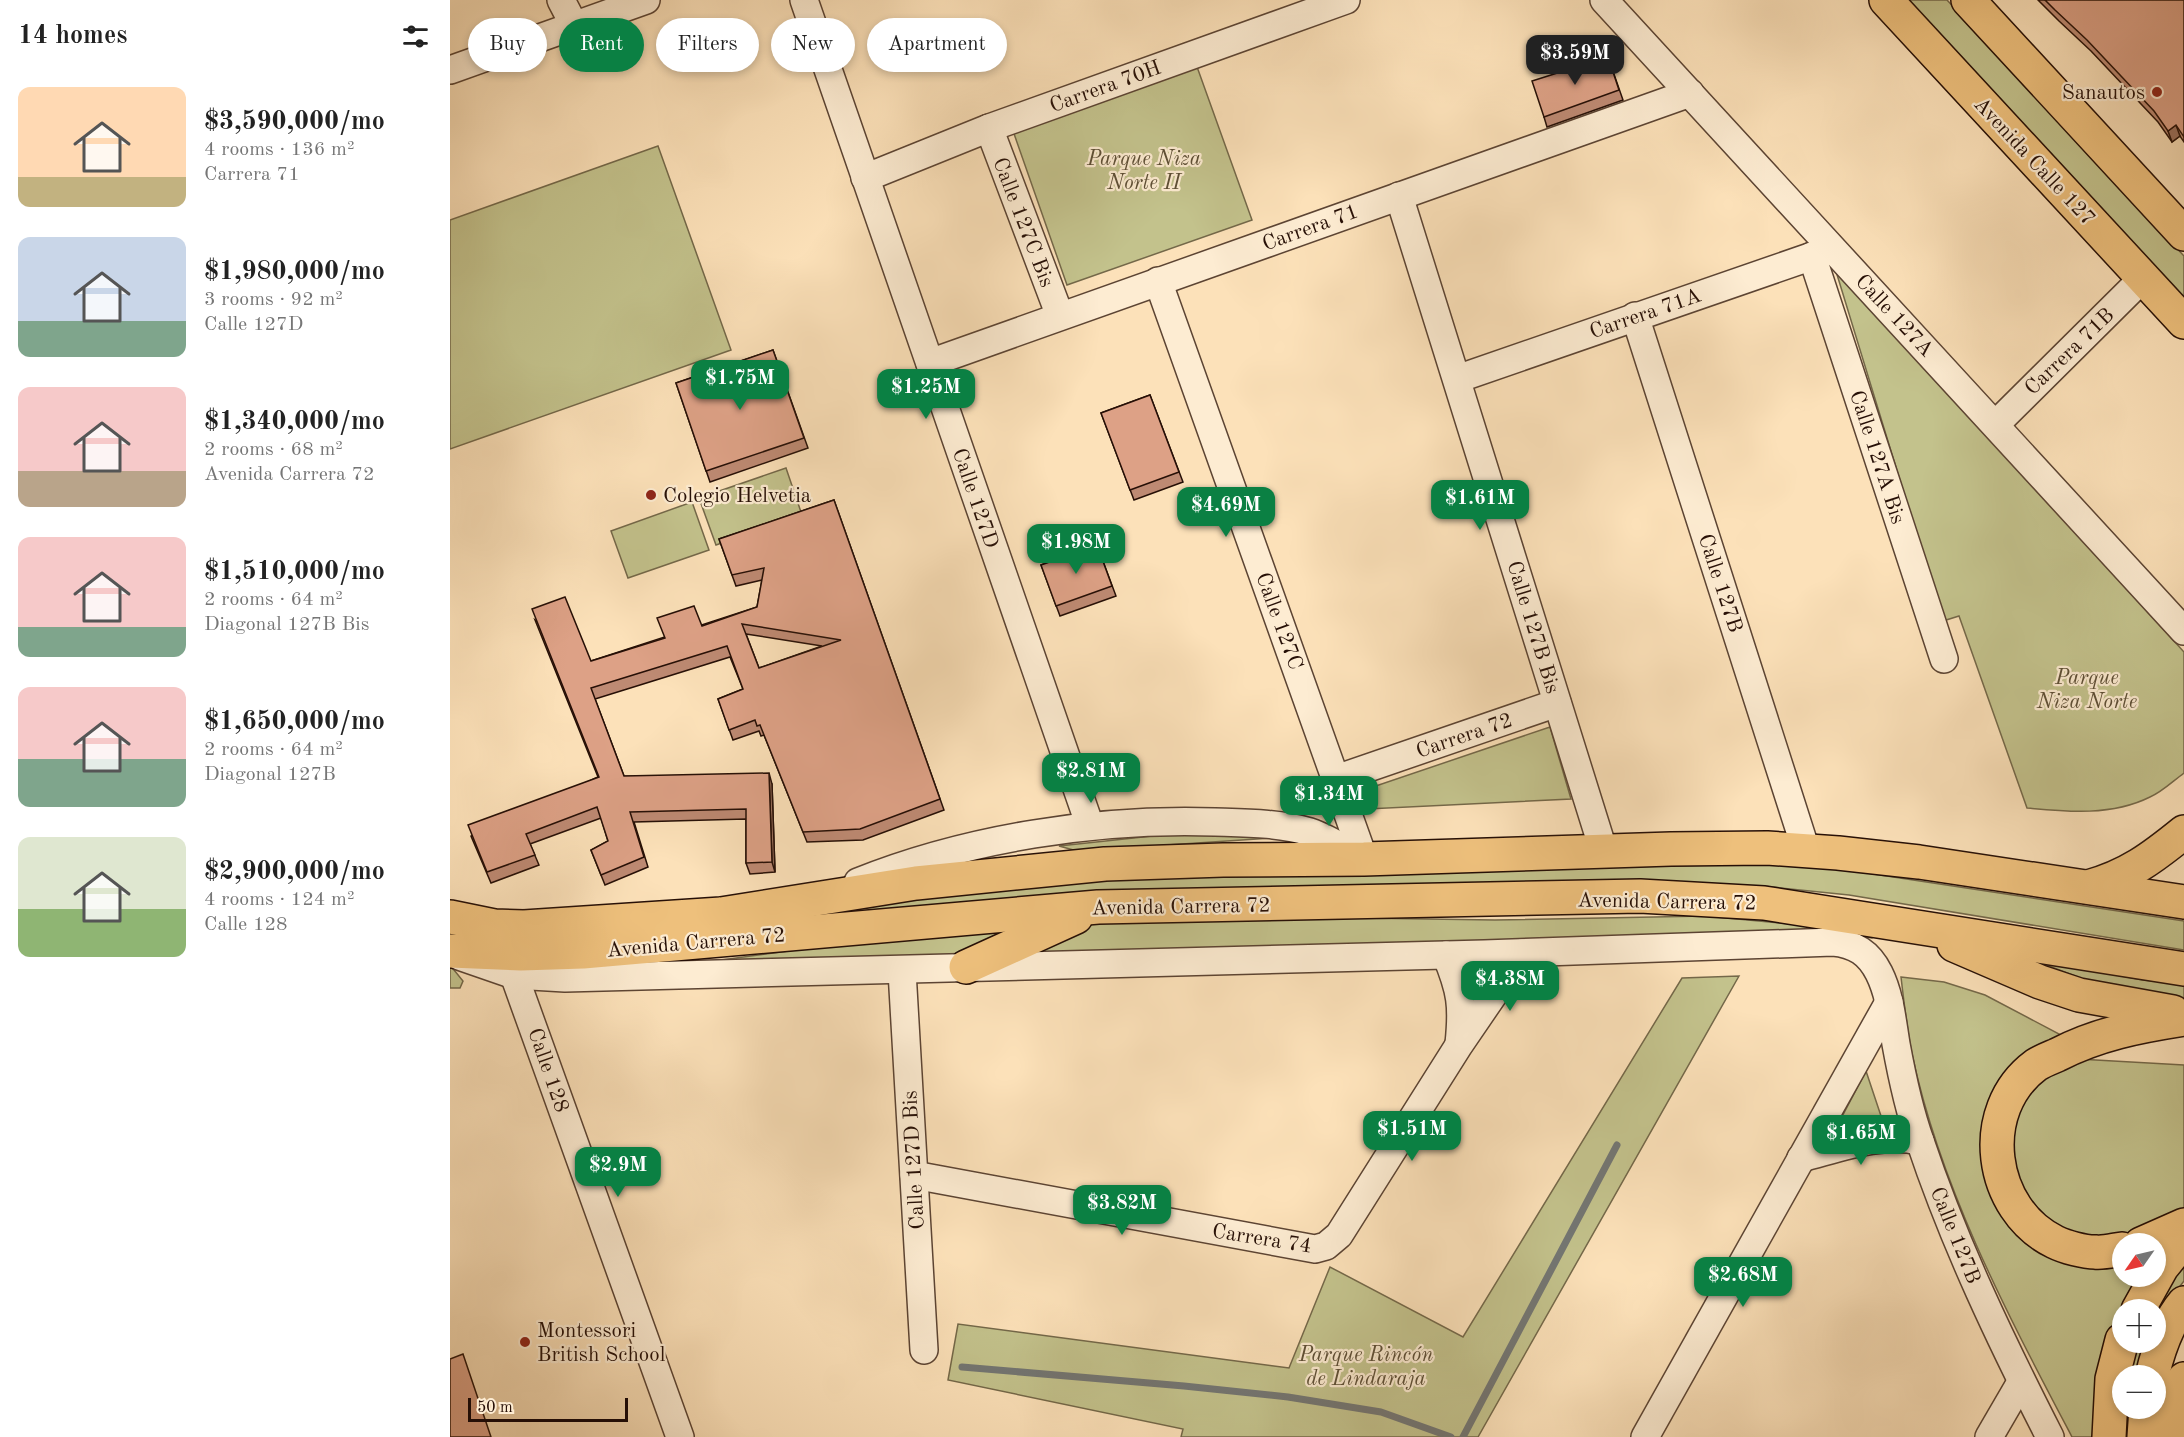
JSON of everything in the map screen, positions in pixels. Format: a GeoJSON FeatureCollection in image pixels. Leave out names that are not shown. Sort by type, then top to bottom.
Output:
{"type":"FeatureCollection","features":[{"type":"Feature","properties":{"kind":"main road","name":"Avenida Calle 127"},"geometry":{"type":"LineString","coordinates":[[1886,0],[2184,322]]}},
{"type":"Feature","properties":{"kind":"main road"},"geometry":{"type":"LineString","coordinates":[[1968,0],[2182,228]]}},
{"type":"Feature","properties":{"kind":"main road"},"geometry":{"type":"LineString","coordinates":[[2084,889],[2126,874],[2146,862],[2184,832]]}},
{"type":"Feature","properties":{"kind":"main road","name":"Avenida Carrera 72"},"geometry":{"type":"LineString","coordinates":[[450,917],[494,926],[552,926],[721,914],[915,883],[1105,864],[1211,860],[1364,859],[1671,849],[1806,850],[1919,862],[2184,903]]}},
{"type":"Feature","properties":{"kind":"main road","name":"Avenida Carrera 72"},"geometry":{"type":"LineString","coordinates":[[450,951],[521,954],[583,952],[1098,907],[1640,896],[1764,903],[2184,969]]}},
{"type":"Feature","properties":{"kind":"main road"},"geometry":{"type":"LineString","coordinates":[[966,967],[1098,907]]}},
{"type":"Feature","properties":{"kind":"main road","name":"Avenida Carrera 72"},"geometry":{"type":"LineString","coordinates":[[1912,926],[2058,989],[2112,1002],[2184,1013]]}},
{"type":"Feature","properties":{"kind":"main road"},"geometry":{"type":"LineString","coordinates":[[2112,1250],[2094,1252],[2056,1242],[2030,1224],[2004,1188],[1997,1161],[1997,1133],[2003,1111],[2011,1094],[2036,1065],[2106,1034],[2138,1026],[2184,1019]]}},
{"type":"Feature","properties":{"kind":"main road"},"geometry":{"type":"LineString","coordinates":[[2166,1233],[2184,1225]]}},
{"type":"Feature","properties":{"kind":"main road"},"geometry":{"type":"LineString","coordinates":[[2144,1299],[2162,1267],[2184,1240]]}},
{"type":"Feature","properties":{"kind":"main road"},"geometry":{"type":"LineString","coordinates":[[2155,1365],[2176,1312],[2184,1303]]}},
{"type":"Feature","properties":{"kind":"main road"},"geometry":{"type":"LineString","coordinates":[[2109,1437],[2112,1379],[2119,1353]]}},
{"type":"Feature","properties":{"kind":"main road"},"geometry":{"type":"LineString","coordinates":[[2173,1437],[2179,1395],[2184,1379]]}},
{"type":"Feature","properties":{"kind":"main road"},"geometry":{"type":"LineString","coordinates":[[2144,1437],[2145,1419]]}},
{"type":"Feature","properties":{"kind":"street"},"geometry":{"type":"LineString","coordinates":[[561,0],[570,18]]}},
{"type":"Feature","properties":{"kind":"street"},"geometry":{"type":"LineString","coordinates":[[594,18],[646,0]]}},
{"type":"Feature","properties":{"kind":"street","name":"Calle 127D"},"geometry":{"type":"LineString","coordinates":[[804,0],[1090,826]]}},
{"type":"Feature","properties":{"kind":"street","name":"Carrera 70H"},"geometry":{"type":"LineString","coordinates":[[865,178],[988,128],[1346,0]]}},
{"type":"Feature","properties":{"kind":"street","name":"Calle 127A"},"geometry":{"type":"LineString","coordinates":[[1604,0],[1690,93],[1823,252],[1996,424],[2184,631]]}},
{"type":"Feature","properties":{"kind":"street"},"geometry":{"type":"LineString","coordinates":[[450,70],[559,30]]}},
{"type":"Feature","properties":{"kind":"street","name":"Carrera 71"},"geometry":{"type":"LineString","coordinates":[[930,363],[1690,93]]}},
{"type":"Feature","properties":{"kind":"street","name":"Calle 127C Bis"},"geometry":{"type":"LineString","coordinates":[[988,128],[1060,316]]}},
{"type":"Feature","properties":{"kind":"street","name":"Calle 127B Bis"},"geometry":{"type":"LineString","coordinates":[[1399,196],[1604,852]]}},
{"type":"Feature","properties":{"kind":"street","name":"Carrera 71A"},"geometry":{"type":"LineString","coordinates":[[1456,379],[1823,252]]}},
{"type":"Feature","properties":{"kind":"street","name":"Calle 127A Bis"},"geometry":{"type":"LineString","coordinates":[[1823,252],[1944,659]]}},
{"type":"Feature","properties":{"kind":"street","name":"Carrera 71B"},"geometry":{"type":"LineString","coordinates":[[1996,424],[2143,278]]}},
{"type":"Feature","properties":{"kind":"street","name":"Calle 127C"},"geometry":{"type":"LineString","coordinates":[[1158,281],[1364,859]]}},
{"type":"Feature","properties":{"kind":"street","name":"Calle 127B"},"geometry":{"type":"LineString","coordinates":[[1635,316],[1806,850]]}},
{"type":"Feature","properties":{"kind":"street","name":"Carrera 72"},"geometry":{"type":"LineString","coordinates":[[1336,779],[1557,703]]}},
{"type":"Feature","properties":{"kind":"street","name":"Avenida Carrera 72"},"geometry":{"type":"LineString","coordinates":[[819,897],[896,869],[966,848],[1008,838],[1090,826],[1184,820],[1272,824],[1313,833],[1364,859]]}},
{"type":"Feature","properties":{"kind":"street","name":"Avenida Carrera 72"},"geometry":{"type":"LineString","coordinates":[[450,951],[479,964],[514,975],[565,978],[902,971],[966,967],[1522,953],[1833,942],[1847,943],[1868,956]]}},
{"type":"Feature","properties":{"kind":"street"},"geometry":{"type":"LineString","coordinates":[[1459,1045],[1522,953]]}},
{"type":"Feature","properties":{"kind":"street"},"geometry":{"type":"LineString","coordinates":[[1446,955],[1460,995],[1462,1008],[1459,1045]]}},
{"type":"Feature","properties":{"kind":"street","name":"Calle 127B"},"geometry":{"type":"LineString","coordinates":[[1868,956],[1881,977],[1889,1002],[1904,1081],[1920,1141],[1980,1295],[2050,1437]]}},
{"type":"Feature","properties":{"kind":"street","name":"Calle 127D Bis"},"geometry":{"type":"LineString","coordinates":[[902,971],[924,1350]]}},
{"type":"Feature","properties":{"kind":"street","name":"Calle 128"},"geometry":{"type":"LineString","coordinates":[[514,975],[680,1437]]}},
{"type":"Feature","properties":{"kind":"street"},"geometry":{"type":"LineString","coordinates":[[1645,1437],[1889,1002]]}},
{"type":"Feature","properties":{"kind":"street","name":"Carrera 74"},"geometry":{"type":"LineString","coordinates":[[914,1175],[1315,1249],[1326,1246],[1339,1235],[1459,1045]]}},
{"type":"Feature","properties":{"kind":"street"},"geometry":{"type":"LineString","coordinates":[[1802,1158],[1879,1139],[1904,1138],[1920,1141]]}},
{"type":"Feature","properties":{"kind":"street"},"geometry":{"type":"LineString","coordinates":[[1989,1437],[2021,1382]]}},
{"type":"Feature","properties":{"kind":"green space"},"geometry":{"type":"Polygon","coordinates":[[[1908,0],[1947,0],[2184,256],[2184,298],[1908,0]]]}},
{"type":"Feature","properties":{"kind":"green space","name":"Parque Niza Norte II"},"geometry":{"type":"Polygon","coordinates":[[[1196,64],[1252,220],[1067,285],[1012,128],[1196,64]]]}},
{"type":"Feature","properties":{"kind":"green space"},"geometry":{"type":"Polygon","coordinates":[[[658,146],[731,350],[450,449],[450,220],[658,146]]]}},
{"type":"Feature","properties":{"kind":"green space","name":"Parque Niza Norte"},"geometry":{"type":"Polygon","coordinates":[[[1835,268],[2184,652],[2184,773],[2159,792],[2135,803],[2105,810],[2058,811],[2027,808],[1959,616],[1943,621],[1835,268]]]}},
{"type":"Feature","properties":{"kind":"green space"},"geometry":{"type":"Polygon","coordinates":[[[786,468],[802,515],[716,545],[699,498],[786,468]]]}},
{"type":"Feature","properties":{"kind":"green space"},"geometry":{"type":"Polygon","coordinates":[[[692,502],[709,550],[628,578],[611,531],[692,502]]]}},
{"type":"Feature","properties":{"kind":"green space"},"geometry":{"type":"Polygon","coordinates":[[[1550,727],[1571,799],[1367,809],[1361,791],[1550,727]]]}},
{"type":"Feature","properties":{"kind":"green space"},"geometry":{"type":"Polygon","coordinates":[[[1199,831],[1288,837],[1077,851],[1059,846],[1199,831]]]}},
{"type":"Feature","properties":{"kind":"green space"},"geometry":{"type":"Polygon","coordinates":[[[1764,864],[1847,870],[2184,921],[2184,950],[1849,895],[1762,886],[1257,891],[794,918],[931,895],[1105,878],[1764,864]]]}},
{"type":"Feature","properties":{"kind":"green space"},"geometry":{"type":"Polygon","coordinates":[[[1705,916],[1875,932],[1872,938],[1843,934],[1014,956],[1096,919],[1289,917],[1495,920],[1705,916]]]}},
{"type":"Feature","properties":{"kind":"green space"},"geometry":{"type":"Polygon","coordinates":[[[1015,923],[1014,938],[966,961],[684,965],[864,941],[1015,923]]]}},
{"type":"Feature","properties":{"kind":"green space"},"geometry":{"type":"Polygon","coordinates":[[[2031,959],[2143,980],[2184,984],[2184,998],[2119,990],[2031,959]]]}},
{"type":"Feature","properties":{"kind":"green space"},"geometry":{"type":"Polygon","coordinates":[[[450,965],[463,981],[460,988],[450,988],[450,965]]]}},
{"type":"Feature","properties":{"kind":"green space","name":"Parque Rincón de Lindaraja"},"geometry":{"type":"Polygon","coordinates":[[[1739,976],[1478,1437],[1181,1437],[1183,1429],[948,1380],[958,1324],[1289,1368],[1330,1267],[1463,1337],[1682,978],[1739,976]]]}},
{"type":"Feature","properties":{"kind":"green space"},"geometry":{"type":"Polygon","coordinates":[[[1901,977],[1944,982],[1985,995],[2061,1035],[2028,1056],[2014,1072],[2009,1216],[2112,1255],[2112,1287],[2134,1287],[2127,1299],[2112,1299],[2112,1336],[2097,1437],[2072,1437],[1979,1251],[1940,1154],[1912,1054],[1901,977]]]}},
{"type":"Feature","properties":{"kind":"green space"},"geometry":{"type":"Polygon","coordinates":[[[2078,1059],[2184,1065],[2184,1212],[2135,1233],[2112,1233],[2112,1237],[2095,1239],[2051,1225],[2013,1179],[2014,1121],[2022,1104],[2046,1074],[2078,1059]]]}},
{"type":"Feature","properties":{"kind":"green space"},"geometry":{"type":"Polygon","coordinates":[[[1866,1071],[1883,1122],[1834,1132],[1866,1071]]]}},
{"type":"Feature","properties":{"kind":"green space"},"geometry":{"type":"Polygon","coordinates":[[[2184,1265],[2184,1281],[2166,1305],[2166,1299],[2158,1299],[2184,1265]]]}},
{"type":"Feature","properties":{"kind":"green space"},"geometry":{"type":"Polygon","coordinates":[[[2136,1353],[2146,1353],[2141,1365],[2132,1365],[2136,1353]]]}},
{"type":"Feature","properties":{"kind":"building","name":"Sanautos"},"geometry":{"type":"Polygon","coordinates":[[[2045,0],[2184,0],[2184,137],[2176,125],[2168,131],[2154,111],[2087,40],[2045,0]]]}},
{"type":"Feature","properties":{"kind":"building"},"geometry":{"type":"Polygon","coordinates":[[[1608,57],[1619,90],[1544,117],[1532,81],[1608,57]]]}},
{"type":"Feature","properties":{"kind":"building"},"geometry":{"type":"Polygon","coordinates":[[[773,350],[804,438],[706,471],[676,383],[773,350]]]}},
{"type":"Feature","properties":{"kind":"building"},"geometry":{"type":"Polygon","coordinates":[[[1150,395],[1179,472],[1130,490],[1101,413],[1150,395]]]}},
{"type":"Feature","properties":{"kind":"building"},"geometry":{"type":"Polygon","coordinates":[[[834,500],[940,799],[860,829],[803,832],[760,725],[757,726],[755,720],[729,730],[718,699],[743,689],[727,646],[591,688],[624,776],[769,773],[772,862],[746,863],[746,809],[630,812],[644,857],[601,875],[591,850],[608,841],[597,807],[526,834],[535,855],[487,872],[468,825],[599,777],[532,609],[565,597],[591,661],[665,638],[657,618],[694,606],[702,626],[757,607],[764,568],[732,575],[719,539],[834,500]],[[742,624],[759,668],[841,640],[742,624]]]}},
{"type":"Feature","properties":{"kind":"building"},"geometry":{"type":"Polygon","coordinates":[[[1097,545],[1112,586],[1056,606],[1041,565],[1097,545]]]}},
{"type":"Feature","properties":{"kind":"building"},"geometry":{"type":"Polygon","coordinates":[[[463,1354],[491,1437],[450,1437],[450,1359],[463,1354]]]}},
{"type":"Feature","properties":{"kind":"waterway"},"geometry":{"type":"LineString","coordinates":[[1463,1437],[1617,1145]]}},
{"type":"Feature","properties":{"kind":"waterway"},"geometry":{"type":"LineString","coordinates":[[962,1367],[1288,1397],[1381,1412],[1451,1437]]}},
{"type":"Feature","properties":{"kind":"place","name":"Sanautos"},"geometry":{"type":"Point","coordinates":[2157,92]}},
{"type":"Feature","properties":{"kind":"place","name":"Colegio Helvetia"},"geometry":{"type":"Point","coordinates":[651,495]}},
{"type":"Feature","properties":{"kind":"place","name":"Montessori British School"},"geometry":{"type":"Point","coordinates":[525,1342]}}]}
